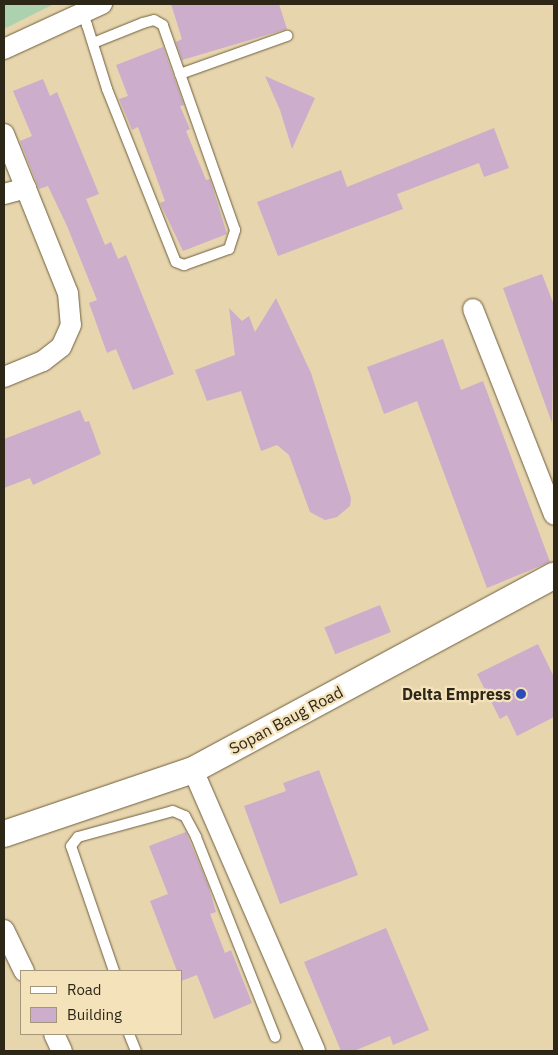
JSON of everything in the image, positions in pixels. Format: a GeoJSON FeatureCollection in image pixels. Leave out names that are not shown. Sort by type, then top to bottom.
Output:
{"type":"FeatureCollection","features":[{"type":"Feature","properties":{"kind":"street"},"geometry":{"type":"LineString","coordinates":[[4,49],[102,4]]}},
{"type":"Feature","properties":{"kind":"street"},"geometry":{"type":"LineString","coordinates":[[4,134],[68,293],[71,325],[61,347],[43,361],[4,377]]}},
{"type":"Feature","properties":{"kind":"street"},"geometry":{"type":"LineString","coordinates":[[4,194],[26,188]]}},
{"type":"Feature","properties":{"kind":"street"},"geometry":{"type":"LineString","coordinates":[[473,309],[554,515]]}},
{"type":"Feature","properties":{"kind":"street","name":"Sopan Baug Road"},"geometry":{"type":"LineString","coordinates":[[4,834],[193,770],[554,576]]}},
{"type":"Feature","properties":{"kind":"street"},"geometry":{"type":"LineString","coordinates":[[193,770],[315,1051]]}},
{"type":"Feature","properties":{"kind":"street"},"geometry":{"type":"LineString","coordinates":[[4,930],[24,970]]}},
{"type":"Feature","properties":{"kind":"street"},"geometry":{"type":"LineString","coordinates":[[54,1035],[62,1051]]}},
{"type":"Feature","properties":{"kind":"lane"},"geometry":{"type":"LineString","coordinates":[[83,13],[93,43],[176,262],[184,266],[229,249],[236,230],[163,25],[154,20],[93,43]]}},
{"type":"Feature","properties":{"kind":"lane"},"geometry":{"type":"LineString","coordinates":[[180,74],[287,36]]}},
{"type":"Feature","properties":{"kind":"lane"},"geometry":{"type":"LineString","coordinates":[[114,970],[71,846],[78,838],[173,811],[185,816],[196,837],[275,1037]]}},
{"type":"Feature","properties":{"kind":"lane"},"geometry":{"type":"LineString","coordinates":[[129,1035],[136,1051]]}},
{"type":"Feature","properties":{"kind":"green space"},"geometry":{"type":"Polygon","coordinates":[[[4,4],[54,4],[4,29],[4,4]]]}},
{"type":"Feature","properties":{"kind":"building"},"geometry":{"type":"Polygon","coordinates":[[[171,4],[279,4],[287,29],[182,60],[176,42],[182,39],[171,4]]]}},
{"type":"Feature","properties":{"kind":"building"},"geometry":{"type":"Polygon","coordinates":[[[163,47],[184,105],[180,106],[190,129],[186,131],[206,180],[210,179],[227,234],[183,251],[160,203],[165,201],[138,127],[132,130],[119,99],[128,96],[116,65],[163,47]]]}},
{"type":"Feature","properties":{"kind":"building"},"geometry":{"type":"Polygon","coordinates":[[[265,76],[315,98],[292,149],[280,110],[265,76]]]}},
{"type":"Feature","properties":{"kind":"building"},"geometry":{"type":"Polygon","coordinates":[[[43,79],[50,96],[57,92],[99,194],[86,199],[105,245],[111,242],[118,259],[126,255],[174,374],[133,390],[116,349],[107,353],[89,303],[97,300],[67,226],[48,186],[39,189],[20,141],[32,136],[13,91],[43,79]]]}},
{"type":"Feature","properties":{"kind":"building"},"geometry":{"type":"Polygon","coordinates":[[[494,128],[509,168],[484,177],[479,163],[397,194],[403,209],[278,256],[257,202],[341,170],[347,187],[494,128]]]}},
{"type":"Feature","properties":{"kind":"building"},"geometry":{"type":"Polygon","coordinates":[[[542,274],[554,305],[552,423],[503,288],[542,274]]]}},
{"type":"Feature","properties":{"kind":"building"},"geometry":{"type":"Polygon","coordinates":[[[276,298],[311,373],[351,498],[350,506],[337,517],[325,520],[310,512],[289,455],[277,445],[261,451],[241,391],[207,401],[195,370],[235,355],[229,308],[242,321],[249,316],[255,332],[276,298]]]}},
{"type":"Feature","properties":{"kind":"building"},"geometry":{"type":"Polygon","coordinates":[[[443,339],[461,390],[483,381],[550,562],[487,588],[417,401],[384,414],[367,367],[443,339]]]}},
{"type":"Feature","properties":{"kind":"building"},"geometry":{"type":"Polygon","coordinates":[[[80,410],[85,422],[89,421],[101,454],[33,485],[30,478],[4,488],[4,439],[80,410]]]}},
{"type":"Feature","properties":{"kind":"building"},"geometry":{"type":"Polygon","coordinates":[[[380,605],[391,632],[335,654],[324,627],[380,605]]]}},
{"type":"Feature","properties":{"kind":"building","name":"Delta Empress"},"geometry":{"type":"Polygon","coordinates":[[[538,644],[554,677],[554,717],[517,736],[507,715],[500,719],[477,674],[538,644]]]}},
{"type":"Feature","properties":{"kind":"building"},"geometry":{"type":"Polygon","coordinates":[[[319,770],[358,875],[280,904],[244,806],[286,791],[283,783],[319,770]]]}},
{"type":"Feature","properties":{"kind":"building"},"geometry":{"type":"Polygon","coordinates":[[[186,832],[208,885],[216,912],[210,914],[225,953],[231,950],[252,1003],[214,1019],[197,975],[182,981],[182,970],[177,970],[150,901],[168,894],[149,846],[186,832]]]}},
{"type":"Feature","properties":{"kind":"building"},"geometry":{"type":"Polygon","coordinates":[[[386,928],[429,1030],[393,1045],[390,1036],[354,1051],[341,1051],[304,962],[386,928]]]}},
{"type":"Feature","properties":{"kind":"place","name":"Delta Empress"},"geometry":{"type":"Point","coordinates":[521,694]}}]}
